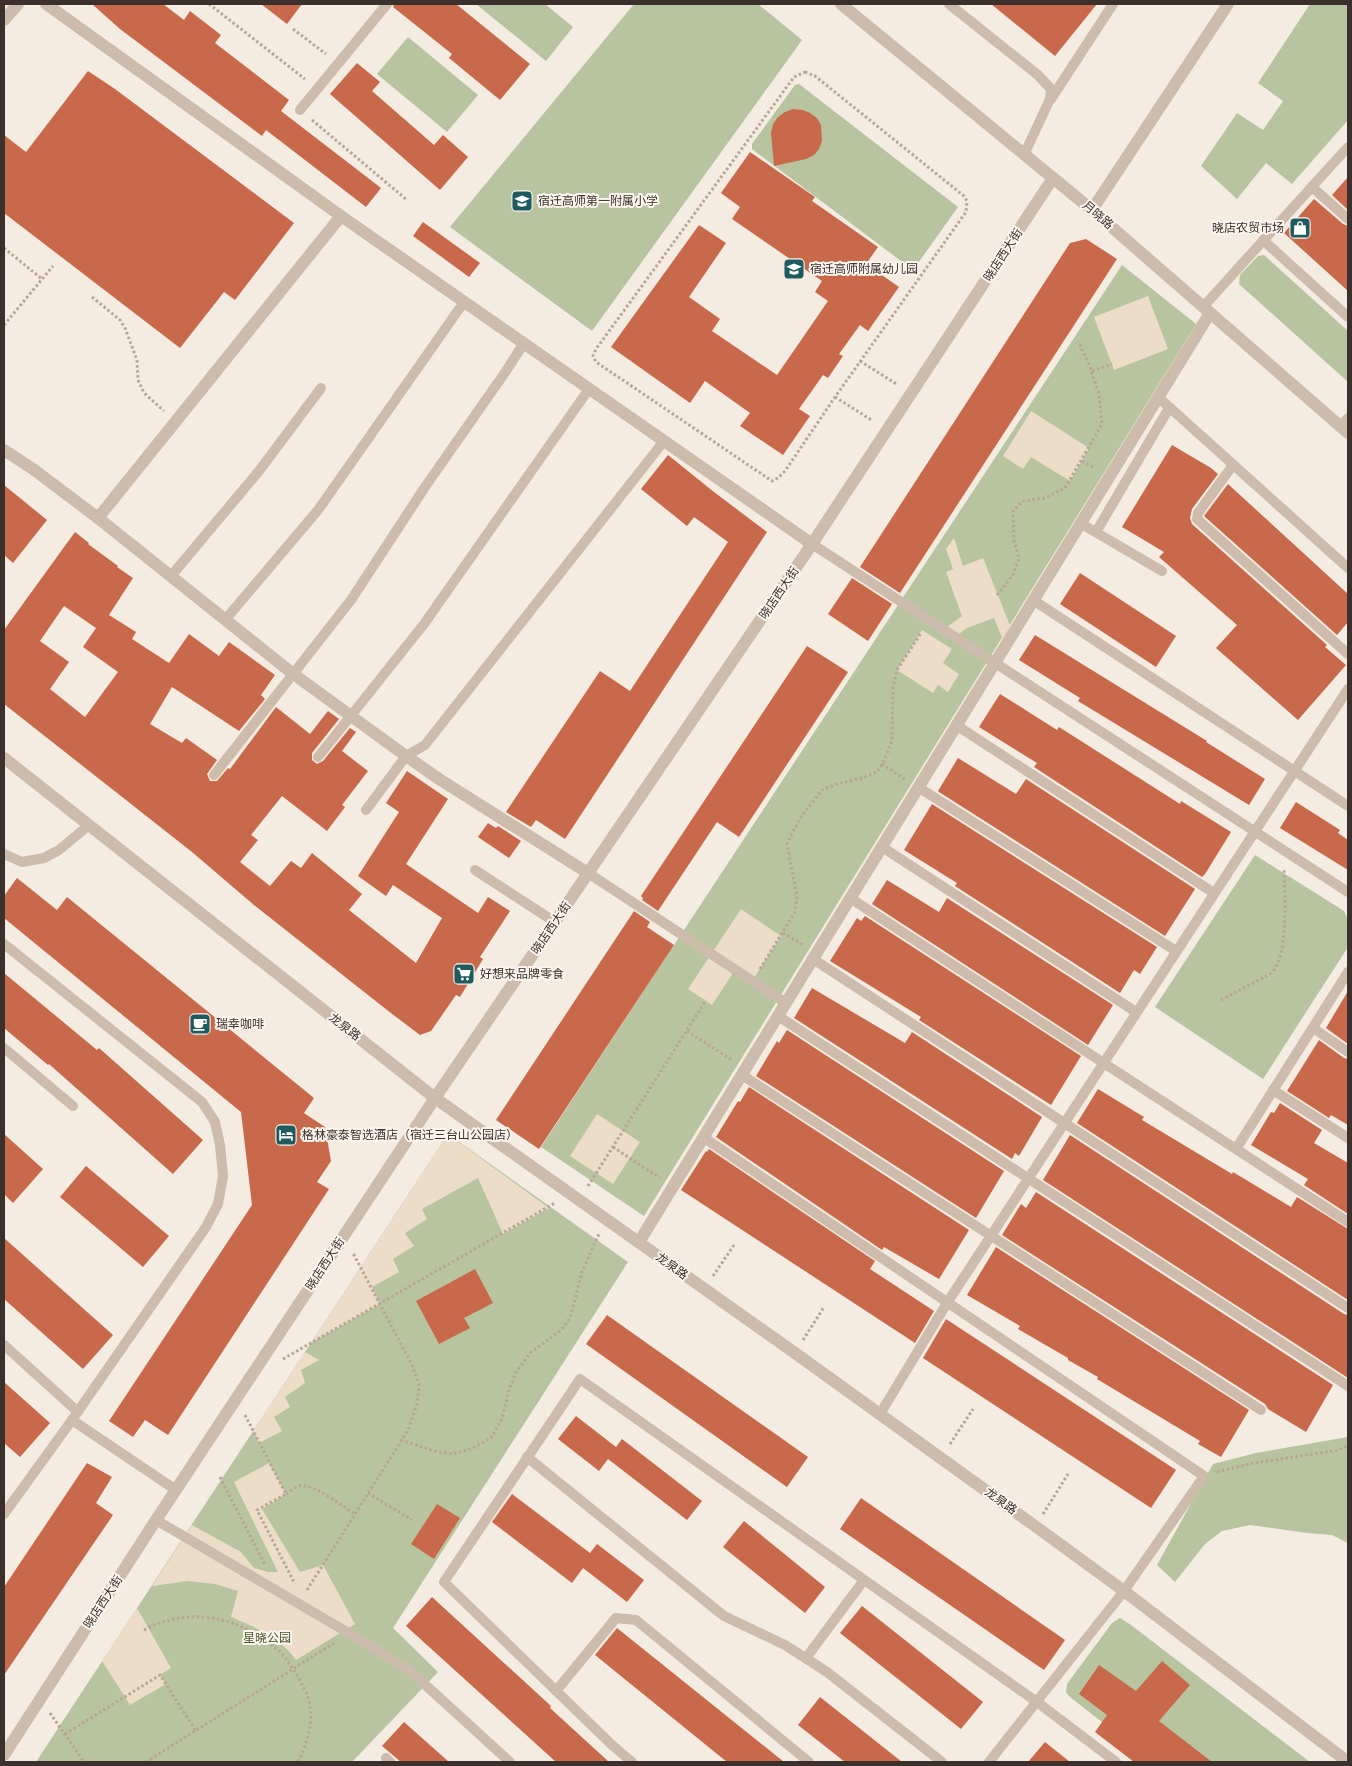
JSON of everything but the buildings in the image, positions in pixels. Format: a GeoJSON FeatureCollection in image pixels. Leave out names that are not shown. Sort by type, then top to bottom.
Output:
{"type":"FeatureCollection","features":[{"type":"Feature","properties":{"kind":"street"},"geometry":{"type":"LineString","coordinates":[[4,20],[18,4]]}},
{"type":"Feature","properties":{"kind":"street"},"geometry":{"type":"LineString","coordinates":[[46,4],[341,216],[812,544]]}},
{"type":"Feature","properties":{"kind":"street","name":"月晓路"},"geometry":{"type":"LineString","coordinates":[[841,4],[1092,210],[1206,310],[1346,426]]}},
{"type":"Feature","properties":{"kind":"street"},"geometry":{"type":"LineString","coordinates":[[1092,210],[1228,4]]}},
{"type":"Feature","properties":{"kind":"street","name":"晓店西大街"},"geometry":{"type":"LineString","coordinates":[[4,1755],[236,1398],[435,1098],[812,544],[1053,178]]}},
{"type":"Feature","properties":{"kind":"street"},"geometry":{"type":"LineString","coordinates":[[98,518],[341,216]]}},
{"type":"Feature","properties":{"kind":"street"},"geometry":{"type":"LineString","coordinates":[[639,1242],[1158,397],[1206,310]]}},
{"type":"Feature","properties":{"kind":"street"},"geometry":{"type":"LineString","coordinates":[[4,450],[33,469],[98,518],[292,673],[406,756],[439,779],[588,873]]}},
{"type":"Feature","properties":{"kind":"street","name":"龙泉路"},"geometry":{"type":"LineString","coordinates":[[4,758],[435,1098],[795,1352],[1036,1526],[1348,1762]]}},
{"type":"Feature","properties":{"kind":"lane"},"geometry":{"type":"LineString","coordinates":[[300,110],[387,4]]}},
{"type":"Feature","properties":{"kind":"lane"},"geometry":{"type":"LineString","coordinates":[[949,4],[1045,81],[1051,89],[1050,99]]}},
{"type":"Feature","properties":{"kind":"lane"},"geometry":{"type":"LineString","coordinates":[[1024,155],[1050,99],[1113,4]]}},
{"type":"Feature","properties":{"kind":"lane"},"geometry":{"type":"LineString","coordinates":[[1206,310],[1263,240],[1348,147]]}},
{"type":"Feature","properties":{"kind":"lane"},"geometry":{"type":"LineString","coordinates":[[1312,187],[1348,219]]}},
{"type":"Feature","properties":{"kind":"lane"},"geometry":{"type":"LineString","coordinates":[[1263,240],[1348,317]]}},
{"type":"Feature","properties":{"kind":"lane"},"geometry":{"type":"LineString","coordinates":[[225,620],[318,510],[464,302]]}},
{"type":"Feature","properties":{"kind":"lane"},"geometry":{"type":"LineString","coordinates":[[214,774],[351,600],[425,487],[524,343]]}},
{"type":"Feature","properties":{"kind":"lane"},"geometry":{"type":"LineString","coordinates":[[171,576],[259,471],[322,388]]}},
{"type":"Feature","properties":{"kind":"lane"},"geometry":{"type":"LineString","coordinates":[[318,757],[429,616],[589,389]]}},
{"type":"Feature","properties":{"kind":"lane"},"geometry":{"type":"LineString","coordinates":[[1158,397],[1348,568]]}},
{"type":"Feature","properties":{"kind":"lane"},"geometry":{"type":"LineString","coordinates":[[1096,532],[1170,408]]}},
{"type":"Feature","properties":{"kind":"lane"},"geometry":{"type":"LineString","coordinates":[[366,810],[406,756],[425,745],[664,441]]}},
{"type":"Feature","properties":{"kind":"lane"},"geometry":{"type":"LineString","coordinates":[[1233,465],[1198,513],[1197,519],[1348,654]]}},
{"type":"Feature","properties":{"kind":"lane"},"geometry":{"type":"LineString","coordinates":[[1080,523],[1162,571]]}},
{"type":"Feature","properties":{"kind":"lane"},"geometry":{"type":"LineString","coordinates":[[812,544],[1348,892]]}},
{"type":"Feature","properties":{"kind":"lane"},"geometry":{"type":"LineString","coordinates":[[1033,600],[1348,806]]}},
{"type":"Feature","properties":{"kind":"lane"},"geometry":{"type":"LineString","coordinates":[[880,1414],[990,1236],[1348,689]]}},
{"type":"Feature","properties":{"kind":"lane"},"geometry":{"type":"LineString","coordinates":[[956,725],[1214,893]]}},
{"type":"Feature","properties":{"kind":"lane"},"geometry":{"type":"LineString","coordinates":[[918,788],[1176,951]]}},
{"type":"Feature","properties":{"kind":"lane"},"geometry":{"type":"LineString","coordinates":[[6,858],[22,862],[44,858],[60,850],[89,825]]}},
{"type":"Feature","properties":{"kind":"lane"},"geometry":{"type":"LineString","coordinates":[[882,847],[1136,1012]]}},
{"type":"Feature","properties":{"kind":"lane"},"geometry":{"type":"LineString","coordinates":[[475,870],[555,922]]}},
{"type":"Feature","properties":{"kind":"lane"},"geometry":{"type":"LineString","coordinates":[[588,873],[786,1003]]}},
{"type":"Feature","properties":{"kind":"lane"},"geometry":{"type":"LineString","coordinates":[[850,898],[1348,1222]]}},
{"type":"Feature","properties":{"kind":"lane"},"geometry":{"type":"LineString","coordinates":[[4,944],[202,1102],[215,1122],[220,1144],[223,1176],[218,1204],[206,1227],[78,1412],[4,1514]]}},
{"type":"Feature","properties":{"kind":"lane"},"geometry":{"type":"LineString","coordinates":[[814,956],[1064,1123],[1348,1308]]}},
{"type":"Feature","properties":{"kind":"lane"},"geometry":{"type":"LineString","coordinates":[[1236,1149],[1348,973]]}},
{"type":"Feature","properties":{"kind":"lane"},"geometry":{"type":"LineString","coordinates":[[778,1016],[1348,1386]]}},
{"type":"Feature","properties":{"kind":"lane"},"geometry":{"type":"LineString","coordinates":[[1313,1028],[1348,1052]]}},
{"type":"Feature","properties":{"kind":"lane"},"geometry":{"type":"LineString","coordinates":[[4,1048],[73,1106]]}},
{"type":"Feature","properties":{"kind":"lane"},"geometry":{"type":"LineString","coordinates":[[744,1072],[990,1236],[1260,1410]]}},
{"type":"Feature","properties":{"kind":"lane"},"geometry":{"type":"LineString","coordinates":[[1273,1090],[1348,1138]]}},
{"type":"Feature","properties":{"kind":"lane"},"geometry":{"type":"LineString","coordinates":[[704,1137],[1204,1476],[1124,1591],[989,1762]]}},
{"type":"Feature","properties":{"kind":"lane"},"geometry":{"type":"LineString","coordinates":[[4,1345],[78,1412]]}},
{"type":"Feature","properties":{"kind":"lane"},"geometry":{"type":"LineString","coordinates":[[632,1762],[612,1745],[444,1582],[580,1379],[1037,1702],[1116,1762]]}},
{"type":"Feature","properties":{"kind":"lane"},"geometry":{"type":"LineString","coordinates":[[72,1420],[176,1490]]}},
{"type":"Feature","properties":{"kind":"lane"},"geometry":{"type":"LineString","coordinates":[[527,1457],[724,1616],[785,1645],[827,1672],[942,1762]]}},
{"type":"Feature","properties":{"kind":"lane"},"geometry":{"type":"LineString","coordinates":[[156,1520],[300,1600],[409,1670],[510,1762]]}},
{"type":"Feature","properties":{"kind":"lane"},"geometry":{"type":"LineString","coordinates":[[806,1658],[864,1580]]}},
{"type":"Feature","properties":{"kind":"lane"},"geometry":{"type":"LineString","coordinates":[[556,1691],[616,1618],[636,1620],[809,1762]]}},
{"type":"Feature","properties":{"kind":"path"},"geometry":{"type":"LineString","coordinates":[[209,4],[317,89]]}},
{"type":"Feature","properties":{"kind":"path"},"geometry":{"type":"LineString","coordinates":[[293,29],[338,63]]}},
{"type":"Feature","properties":{"kind":"path"},"geometry":{"type":"LineString","coordinates":[[804,72],[815,76],[964,196],[967,202],[966,212],[835,397],[785,471],[772,481],[596,362],[593,356],[596,349],[794,77],[804,72]]}},
{"type":"Feature","properties":{"kind":"path"},"geometry":{"type":"LineString","coordinates":[[300,110],[408,200]]}},
{"type":"Feature","properties":{"kind":"path"},"geometry":{"type":"LineString","coordinates":[[4,248],[42,279]]}},
{"type":"Feature","properties":{"kind":"path"},"geometry":{"type":"LineString","coordinates":[[4,325],[53,266]]}},
{"type":"Feature","properties":{"kind":"path"},"geometry":{"type":"LineString","coordinates":[[92,297],[120,320],[125,328],[137,360],[138,380],[144,393],[176,421]]}},
{"type":"Feature","properties":{"kind":"path"},"geometry":{"type":"LineString","coordinates":[[997,594],[1014,575],[1019,558],[1014,540],[1013,511],[1023,501],[1045,498],[1065,488],[1102,424],[1099,394],[1092,372],[1079,344]]}},
{"type":"Feature","properties":{"kind":"path"},"geometry":{"type":"LineString","coordinates":[[860,361],[911,394]]}},
{"type":"Feature","properties":{"kind":"path"},"geometry":{"type":"LineString","coordinates":[[1092,372],[1112,364]]}},
{"type":"Feature","properties":{"kind":"path"},"geometry":{"type":"LineString","coordinates":[[835,397],[887,430]]}},
{"type":"Feature","properties":{"kind":"path"},"geometry":{"type":"LineString","coordinates":[[752,981],[795,912],[797,897],[787,844],[800,818],[822,790],[876,772],[882,764],[892,740],[893,687],[897,670],[929,619]]}},
{"type":"Feature","properties":{"kind":"path"},"geometry":{"type":"LineString","coordinates":[[882,764],[918,788]]}},
{"type":"Feature","properties":{"kind":"path"},"geometry":{"type":"LineString","coordinates":[[1222,1000],[1275,971],[1279,964],[1284,945],[1285,886],[1283,861],[1278,846]]}},
{"type":"Feature","properties":{"kind":"path"},"geometry":{"type":"LineString","coordinates":[[783,932],[814,956]]}},
{"type":"Feature","properties":{"kind":"path"},"geometry":{"type":"LineString","coordinates":[[282,1360],[549,1208],[574,1196],[613,1147],[706,1000]]}},
{"type":"Feature","properties":{"kind":"path"},"geometry":{"type":"LineString","coordinates":[[686,1031],[744,1072]]}},
{"type":"Feature","properties":{"kind":"path"},"geometry":{"type":"LineString","coordinates":[[613,1147],[673,1186]]}},
{"type":"Feature","properties":{"kind":"path"},"geometry":{"type":"LineString","coordinates":[[401,1440],[434,1451],[453,1454],[474,1448],[491,1438],[501,1421],[510,1387],[517,1371],[530,1353],[561,1330],[570,1318],[582,1272],[606,1219]]}},
{"type":"Feature","properties":{"kind":"path"},"geometry":{"type":"LineString","coordinates":[[300,1600],[408,1430],[416,1404],[419,1384],[412,1365],[344,1235]]}},
{"type":"Feature","properties":{"kind":"path"},"geometry":{"type":"LineString","coordinates":[[704,1289],[734,1245]]}},
{"type":"Feature","properties":{"kind":"path"},"geometry":{"type":"LineString","coordinates":[[795,1352],[824,1307]]}},
{"type":"Feature","properties":{"kind":"path"},"geometry":{"type":"LineString","coordinates":[[236,1398],[286,1494]]}},
{"type":"Feature","properties":{"kind":"path"},"geometry":{"type":"LineString","coordinates":[[941,1458],[973,1409]]}},
{"type":"Feature","properties":{"kind":"path"},"geometry":{"type":"LineString","coordinates":[[1204,1476],[1254,1464],[1339,1450],[1348,1445]]}},
{"type":"Feature","properties":{"kind":"path"},"geometry":{"type":"LineString","coordinates":[[1036,1526],[1068,1474]]}},
{"type":"Feature","properties":{"kind":"path"},"geometry":{"type":"LineString","coordinates":[[220,1477],[268,1572]]}},
{"type":"Feature","properties":{"kind":"path"},"geometry":{"type":"LineString","coordinates":[[300,1600],[257,1510],[298,1486],[305,1485],[314,1488],[355,1514]]}},
{"type":"Feature","properties":{"kind":"path"},"geometry":{"type":"LineString","coordinates":[[368,1493],[412,1520]]}},
{"type":"Feature","properties":{"kind":"path"},"geometry":{"type":"LineString","coordinates":[[144,1630],[155,1624],[186,1616],[214,1618],[238,1624],[264,1639],[284,1655],[305,1688],[310,1707],[310,1729],[307,1744],[298,1762]]}},
{"type":"Feature","properties":{"kind":"path"},"geometry":{"type":"LineString","coordinates":[[146,1762],[349,1633]]}},
{"type":"Feature","properties":{"kind":"path"},"geometry":{"type":"LineString","coordinates":[[65,1734],[160,1675],[196,1731]]}},
{"type":"Feature","properties":{"kind":"path"},"geometry":{"type":"LineString","coordinates":[[40,1699],[84,1762]]}},
{"type":"Feature","properties":{"kind":"green space"},"geometry":{"type":"Polygon","coordinates":[[[476,4],[545,4],[573,27],[546,61],[476,4]]]}},
{"type":"Feature","properties":{"kind":"green space"},"geometry":{"type":"Polygon","coordinates":[[[634,4],[758,4],[802,40],[592,331],[450,227],[634,4]]]}},
{"type":"Feature","properties":{"kind":"green space"},"geometry":{"type":"Polygon","coordinates":[[[1310,4],[1348,4],[1348,120],[1292,184],[1266,163],[1237,199],[1201,166],[1237,113],[1263,130],[1283,101],[1258,83],[1310,4]]]}},
{"type":"Feature","properties":{"kind":"green space"},"geometry":{"type":"Polygon","coordinates":[[[408,37],[478,95],[447,132],[377,74],[408,37]]]}},
{"type":"Feature","properties":{"kind":"green space"},"geometry":{"type":"Polygon","coordinates":[[[799,84],[958,207],[913,270],[752,149],[752,144],[795,85],[799,84]]]}},
{"type":"Feature","properties":{"kind":"green space"},"geometry":{"type":"Polygon","coordinates":[[[1264,255],[1348,331],[1348,382],[1239,284],[1240,275],[1258,256],[1264,255]]]}},
{"type":"Feature","properties":{"kind":"green space"},"geometry":{"type":"Polygon","coordinates":[[[1122,265],[1196,324],[644,1216],[541,1147],[1122,265]]]}},
{"type":"Feature","properties":{"kind":"green space"},"geometry":{"type":"Polygon","coordinates":[[[1255,855],[1344,911],[1348,920],[1348,947],[1263,1079],[1155,1007],[1255,855]]]}},
{"type":"Feature","properties":{"kind":"green space","name":"星晓公园"},"geometry":{"type":"Polygon","coordinates":[[[448,1134],[628,1262],[393,1628],[438,1672],[352,1762],[36,1762],[448,1134]]]}},
{"type":"Feature","properties":{"kind":"green space"},"geometry":{"type":"Polygon","coordinates":[[[1348,1437],[1348,1543],[1332,1535],[1250,1525],[1222,1531],[1205,1544],[1175,1582],[1157,1565],[1213,1464],[1256,1453],[1348,1437]]]}},
{"type":"Feature","properties":{"kind":"green space"},"geometry":{"type":"Polygon","coordinates":[[[1120,1618],[1310,1762],[1153,1762],[1066,1692],[1067,1684],[1112,1623],[1120,1618]]]}},
{"type":"Feature","properties":{"kind":"shaded area"},"geometry":{"type":"Polygon","coordinates":[[[1148,296],[1168,349],[1114,370],[1094,317],[1148,296]]]}},
{"type":"Feature","properties":{"kind":"shaded area"},"geometry":{"type":"Polygon","coordinates":[[[1031,411],[1089,448],[1070,481],[1031,457],[1023,469],[1003,456],[1031,411]]]}},
{"type":"Feature","properties":{"kind":"shaded area"},"geometry":{"type":"Polygon","coordinates":[[[954,538],[963,566],[983,558],[1013,633],[1005,645],[994,618],[967,628],[955,637],[944,629],[962,616],[946,572],[953,569],[946,549],[954,538]]]}},
{"type":"Feature","properties":{"kind":"shaded area"},"geometry":{"type":"Polygon","coordinates":[[[922,630],[952,649],[943,663],[959,674],[948,692],[938,685],[933,693],[897,670],[922,630]]]}},
{"type":"Feature","properties":{"kind":"shaded area"},"geometry":{"type":"Polygon","coordinates":[[[741,909],[781,936],[752,981],[735,970],[712,1005],[688,989],[741,909]]]}},
{"type":"Feature","properties":{"kind":"shaded area"},"geometry":{"type":"Polygon","coordinates":[[[597,1114],[640,1142],[613,1184],[570,1156],[597,1114]]]}},
{"type":"Feature","properties":{"kind":"shaded area"},"geometry":{"type":"Polygon","coordinates":[[[448,1134],[549,1208],[503,1234],[478,1178],[422,1209],[427,1219],[405,1233],[414,1246],[393,1259],[399,1272],[372,1287],[380,1304],[311,1343],[448,1134]]]}},
{"type":"Feature","properties":{"kind":"shaded area"},"geometry":{"type":"Polygon","coordinates":[[[305,1352],[319,1360],[301,1370],[305,1383],[285,1397],[290,1407],[274,1417],[282,1431],[259,1443],[253,1431],[305,1352]]]}},
{"type":"Feature","properties":{"kind":"shaded area"},"geometry":{"type":"Polygon","coordinates":[[[269,1463],[286,1494],[262,1509],[300,1572],[323,1565],[355,1624],[296,1660],[288,1650],[272,1637],[231,1617],[238,1591],[215,1584],[188,1581],[152,1586],[192,1525],[241,1552],[254,1568],[268,1572],[278,1572],[234,1482],[269,1463]]]}},
{"type":"Feature","properties":{"kind":"shaded area"},"geometry":{"type":"Polygon","coordinates":[[[137,1608],[171,1668],[160,1675],[166,1684],[130,1705],[102,1661],[137,1608]]]}},
{"type":"Feature","properties":{"kind":"place","name":"宿迁高师第一附属小学"},"geometry":{"type":"Point","coordinates":[522,201]}},
{"type":"Feature","properties":{"kind":"place","name":"晓店农贸市场"},"geometry":{"type":"Point","coordinates":[1300,228]}},
{"type":"Feature","properties":{"kind":"place","name":"宿迁高师附属幼儿园"},"geometry":{"type":"Point","coordinates":[794,269]}},
{"type":"Feature","properties":{"kind":"place","name":"好想来品牌零食"},"geometry":{"type":"Point","coordinates":[464,974]}},
{"type":"Feature","properties":{"kind":"place","name":"瑞幸咖啡"},"geometry":{"type":"Point","coordinates":[200,1024]}},
{"type":"Feature","properties":{"kind":"place","name":"格林豪泰智选酒店（宿迁三台山公园店）"},"geometry":{"type":"Point","coordinates":[286,1135]}}]}
